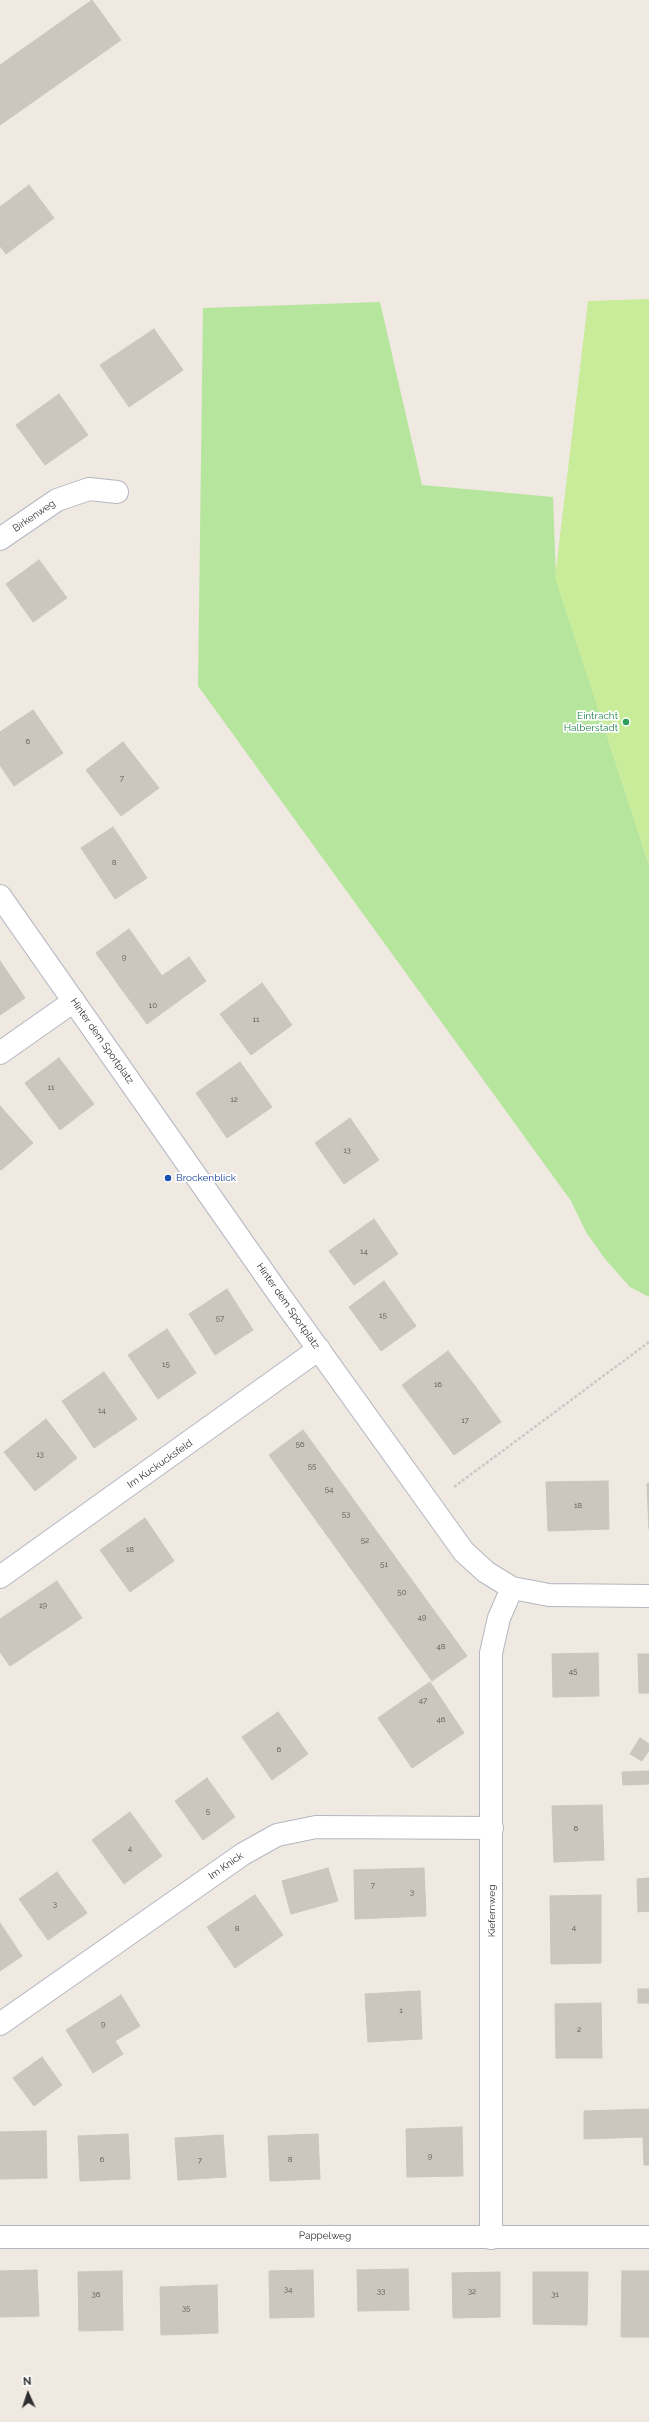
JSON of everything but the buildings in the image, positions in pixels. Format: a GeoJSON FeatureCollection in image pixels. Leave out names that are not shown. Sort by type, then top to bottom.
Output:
{"type":"FeatureCollection","features":[{"type":"Feature","properties":{"kind":"street","name":"Birkenweg"},"geometry":{"type":"LineString","coordinates":[[0,539],[57,500],[89,489],[117,492]]}},
{"type":"Feature","properties":{"kind":"street","name":"Hinter dem Sportplatz"},"geometry":{"type":"LineString","coordinates":[[0,896],[464,1552],[486,1572],[512,1588],[549,1595],[649,1596]]}},
{"type":"Feature","properties":{"kind":"street"},"geometry":{"type":"LineString","coordinates":[[0,1053],[74,1001]]}},
{"type":"Feature","properties":{"kind":"street","name":"Im Kuckucksfeld"},"geometry":{"type":"LineString","coordinates":[[0,1577],[319,1349]]}},
{"type":"Feature","properties":{"kind":"street","name":"Kiefernweg"},"geometry":{"type":"LineString","coordinates":[[492,2238],[491,1653],[499,1618],[512,1588]]}},
{"type":"Feature","properties":{"kind":"street","name":"Im Knick"},"geometry":{"type":"LineString","coordinates":[[0,2024],[243,1854],[277,1835],[316,1827],[492,1828]]}},
{"type":"Feature","properties":{"kind":"street","name":"Pappelweg"},"geometry":{"type":"LineString","coordinates":[[0,2236],[492,2238],[649,2237]]}},
{"type":"Feature","properties":{"kind":"path"},"geometry":{"type":"LineString","coordinates":[[430,1506],[649,1342]]}},
{"type":"Feature","properties":{"kind":"green space","name":"Eintracht Halberstadt"},"geometry":{"type":"Polygon","coordinates":[[[649,299],[649,865],[555,578],[588,301],[649,299]]]}},
{"type":"Feature","properties":{"kind":"green space"},"geometry":{"type":"Polygon","coordinates":[[[380,302],[422,485],[553,497],[556,578],[649,865],[649,1297],[630,1287],[605,1259],[586,1232],[571,1201],[198,686],[203,308],[380,302]]]}},
{"type":"Feature","properties":{"kind":"place","name":"Eintracht Halberstadt"},"geometry":{"type":"Point","coordinates":[626,722]}},
{"type":"Feature","properties":{"kind":"place","name":"Brockenblick"},"geometry":{"type":"Point","coordinates":[168,1178]}}]}
